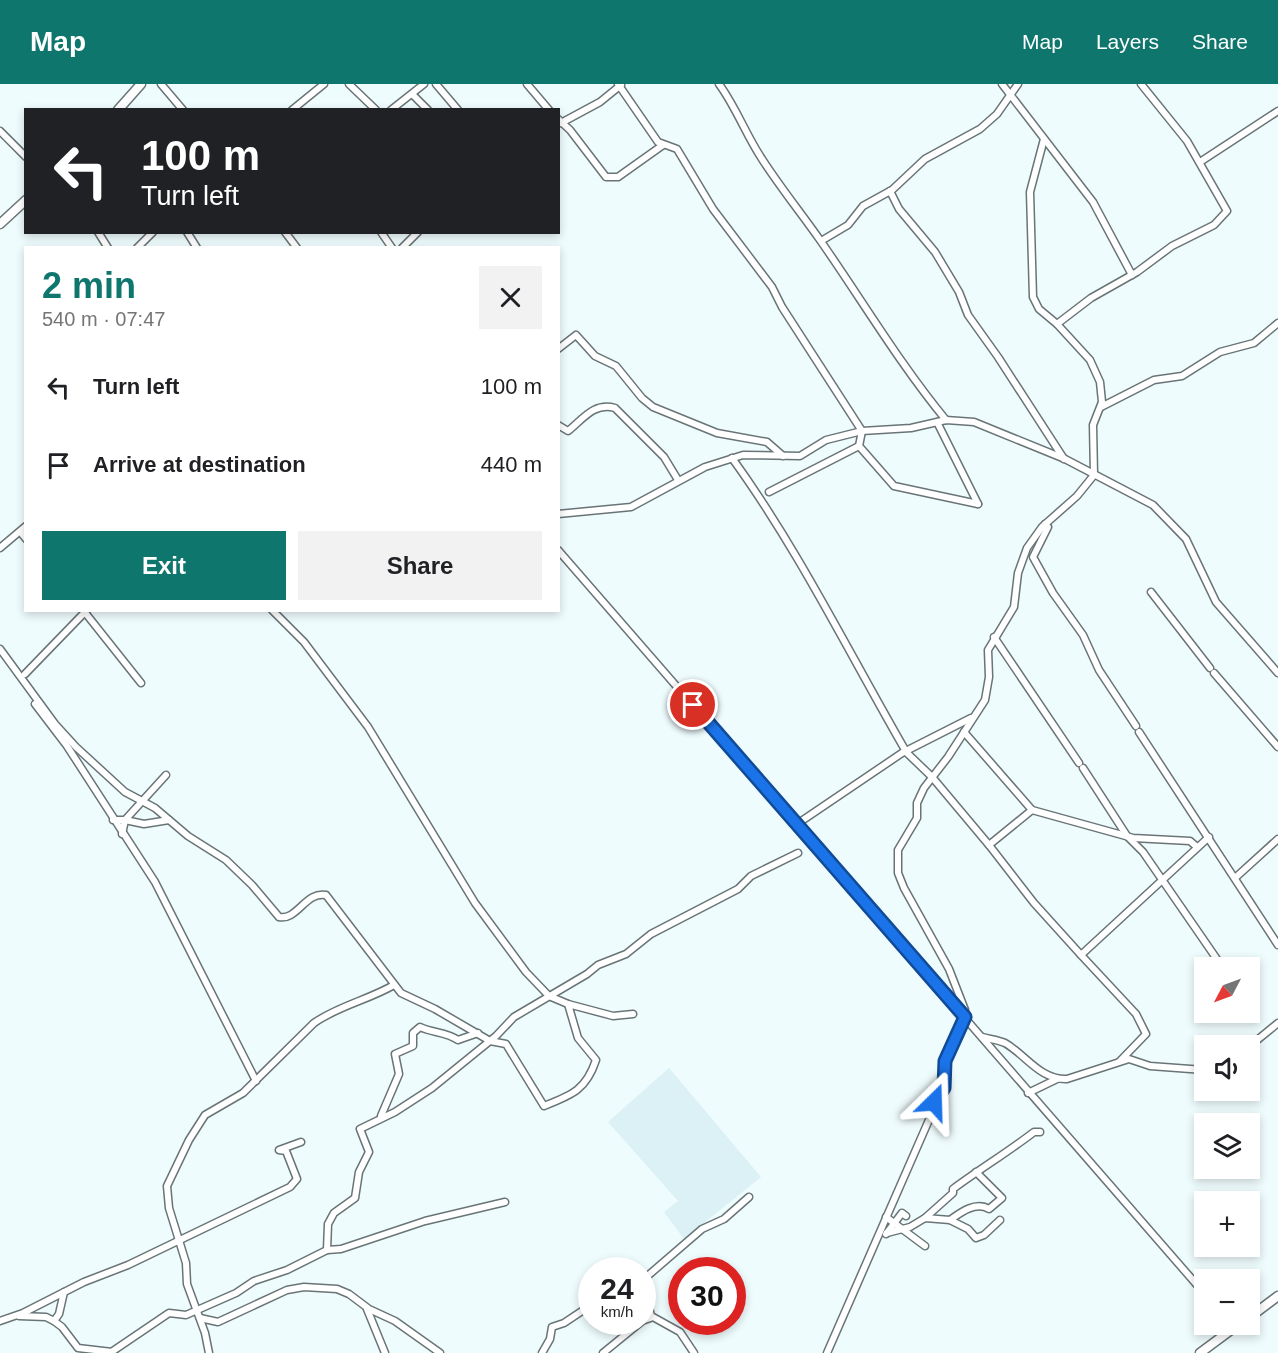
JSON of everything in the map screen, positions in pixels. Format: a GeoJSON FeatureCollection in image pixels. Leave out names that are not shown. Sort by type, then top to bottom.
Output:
{"type":"FeatureCollection","features":[{"type":"Feature","properties":{"kind":"main road"},"geometry":{"type":"LineString","coordinates":[[120,108],[141,84]]}},
{"type":"Feature","properties":{"kind":"main road"},"geometry":{"type":"LineString","coordinates":[[0,224],[24,202]]}},
{"type":"Feature","properties":{"kind":"main road"},"geometry":{"type":"LineString","coordinates":[[1260,1310],[1278,1296]]}},
{"type":"Feature","properties":{"kind":"main road"},"geometry":{"type":"LineString","coordinates":[[1200,1353],[1223,1335]]}},
{"type":"Feature","properties":{"kind":"street"},"geometry":{"type":"LineString","coordinates":[[161,84],[181,108]]}},
{"type":"Feature","properties":{"kind":"street"},"geometry":{"type":"LineString","coordinates":[[294,108],[324,84]]}},
{"type":"Feature","properties":{"kind":"street"},"geometry":{"type":"LineString","coordinates":[[349,84],[374,108]]}},
{"type":"Feature","properties":{"kind":"street"},"geometry":{"type":"LineString","coordinates":[[394,108],[424,84]]}},
{"type":"Feature","properties":{"kind":"street"},"geometry":{"type":"LineString","coordinates":[[436,84],[456,108]]}},
{"type":"Feature","properties":{"kind":"street"},"geometry":{"type":"LineString","coordinates":[[527,84],[547,108]]}},
{"type":"Feature","properties":{"kind":"street"},"geometry":{"type":"LineString","coordinates":[[719,84],[728,96],[747,136],[821,241],[893,350],[946,420]]}},
{"type":"Feature","properties":{"kind":"street"},"geometry":{"type":"LineString","coordinates":[[1002,84],[1093,202],[1132,275]]}},
{"type":"Feature","properties":{"kind":"street"},"geometry":{"type":"LineString","coordinates":[[821,241],[848,225],[863,206],[890,191],[925,159],[955,144],[988,122],[1018,84]]}},
{"type":"Feature","properties":{"kind":"street"},"geometry":{"type":"LineString","coordinates":[[1058,324],[1091,298],[1132,275],[1172,246],[1214,225],[1227,211],[1200,162],[1141,84]]}},
{"type":"Feature","properties":{"kind":"street"},"geometry":{"type":"LineString","coordinates":[[560,122],[600,102],[620,85],[656,140],[663,145],[677,149],[713,209],[772,287],[782,307],[862,432],[859,446]]}},
{"type":"Feature","properties":{"kind":"street"},"geometry":{"type":"LineString","coordinates":[[412,94],[426,108]]}},
{"type":"Feature","properties":{"kind":"street"},"geometry":{"type":"LineString","coordinates":[[1200,162],[1278,111]]}},
{"type":"Feature","properties":{"kind":"street"},"geometry":{"type":"LineString","coordinates":[[560,123],[570,129],[603,174],[610,178],[618,177],[663,145]]}},
{"type":"Feature","properties":{"kind":"street"},"geometry":{"type":"LineString","coordinates":[[0,131],[24,155]]}},
{"type":"Feature","properties":{"kind":"street"},"geometry":{"type":"LineString","coordinates":[[827,1353],[932,1113],[934,1100],[944,1088],[945,1061],[965,1017],[964,1004],[957,986],[898,873],[898,850],[917,818],[917,804],[922,792],[985,700],[989,677],[987,654],[994,637],[1014,607],[1018,573],[1027,548],[1045,524],[1077,496],[1094,475],[1092,425],[1101,407],[1102,392],[1093,364],[1058,324],[1036,306],[1032,287],[1030,192],[1044,139]]}},
{"type":"Feature","properties":{"kind":"street"},"geometry":{"type":"LineString","coordinates":[[890,191],[899,209],[935,252],[959,292],[968,315],[1065,459]]}},
{"type":"Feature","properties":{"kind":"street"},"geometry":{"type":"LineString","coordinates":[[139,246],[151,234]]}},
{"type":"Feature","properties":{"kind":"street"},"geometry":{"type":"LineString","coordinates":[[404,246],[416,234]]}},
{"type":"Feature","properties":{"kind":"street"},"geometry":{"type":"LineString","coordinates":[[1101,407],[1154,380],[1182,376],[1220,352],[1254,343],[1278,323]]}},
{"type":"Feature","properties":{"kind":"street"},"geometry":{"type":"LineString","coordinates":[[560,347],[576,335],[595,356],[611,361],[642,398],[653,407],[717,434],[767,442],[783,456]]}},
{"type":"Feature","properties":{"kind":"street"},"geometry":{"type":"LineString","coordinates":[[560,426],[568,431],[595,408],[604,405],[615,408],[664,457],[678,480]]}},
{"type":"Feature","properties":{"kind":"street"},"geometry":{"type":"LineString","coordinates":[[560,514],[631,507],[678,480],[732,458],[755,453],[800,456],[826,440],[862,432],[910,428],[946,420],[984,425],[1065,459],[1153,505],[1168,518],[1189,543],[1216,602],[1278,673]]}},
{"type":"Feature","properties":{"kind":"street"},"geometry":{"type":"LineString","coordinates":[[859,446],[894,486],[978,504],[937,422]]}},
{"type":"Feature","properties":{"kind":"street"},"geometry":{"type":"LineString","coordinates":[[769,492],[859,446]]}},
{"type":"Feature","properties":{"kind":"street"},"geometry":{"type":"LineString","coordinates":[[732,458],[757,492],[796,557],[905,750],[933,777],[1034,903],[1136,1014],[1146,1034],[1120,1061]]}},
{"type":"Feature","properties":{"kind":"street"},"geometry":{"type":"LineString","coordinates":[[1045,524],[1048,527],[1033,557],[1053,593],[1083,635],[1099,670],[1278,945]]}},
{"type":"Feature","properties":{"kind":"street"},"geometry":{"type":"LineString","coordinates":[[0,548],[24,528]]}},
{"type":"Feature","properties":{"kind":"street"},"geometry":{"type":"LineString","coordinates":[[560,552],[1194,1281]]}},
{"type":"Feature","properties":{"kind":"street"},"geometry":{"type":"LineString","coordinates":[[1151,592],[1212,670],[1278,747]]}},
{"type":"Feature","properties":{"kind":"street"},"geometry":{"type":"LineString","coordinates":[[21,674],[84,612]]}},
{"type":"Feature","properties":{"kind":"street"},"geometry":{"type":"LineString","coordinates":[[86,612],[141,682]]}},
{"type":"Feature","properties":{"kind":"street"},"geometry":{"type":"LineString","coordinates":[[274,612],[304,642],[368,727],[476,903],[526,972],[549,996],[568,1004],[613,1016],[633,1014]]}},
{"type":"Feature","properties":{"kind":"street"},"geometry":{"type":"LineString","coordinates":[[994,637],[1127,836],[1143,852],[1215,957]]}},
{"type":"Feature","properties":{"kind":"street"},"geometry":{"type":"LineString","coordinates":[[0,649],[21,674],[55,724],[76,747],[125,792],[142,800],[188,836],[226,860],[279,917],[288,917],[313,897],[326,895],[401,993],[490,1041],[506,1044],[521,1065],[526,1081],[544,1106],[565,1098],[590,1080],[596,1060],[578,1038],[568,1004]]}},
{"type":"Feature","properties":{"kind":"street"},"geometry":{"type":"LineString","coordinates":[[21,674],[155,882],[176,919],[206,986],[256,1081]]}},
{"type":"Feature","properties":{"kind":"street"},"geometry":{"type":"LineString","coordinates":[[800,822],[905,750],[971,718]]}},
{"type":"Feature","properties":{"kind":"street"},"geometry":{"type":"LineString","coordinates":[[964,732],[1032,810],[1127,836],[1190,841],[1197,847]]}},
{"type":"Feature","properties":{"kind":"street"},"geometry":{"type":"LineString","coordinates":[[122,834],[124,820],[166,775]]}},
{"type":"Feature","properties":{"kind":"street"},"geometry":{"type":"LineString","coordinates":[[989,845],[1032,810]]}},
{"type":"Feature","properties":{"kind":"street"},"geometry":{"type":"LineString","coordinates":[[113,820],[144,824],[169,820]]}},
{"type":"Feature","properties":{"kind":"street"},"geometry":{"type":"LineString","coordinates":[[1081,955],[1209,837]]}},
{"type":"Feature","properties":{"kind":"street"},"geometry":{"type":"LineString","coordinates":[[1235,878],[1278,839]]}},
{"type":"Feature","properties":{"kind":"street"},"geometry":{"type":"LineString","coordinates":[[327,1250],[329,1222],[336,1211],[355,1198],[359,1172],[369,1152],[360,1129],[395,1112],[432,1088],[490,1041],[514,1017],[598,965],[626,954],[651,934],[738,889],[751,876],[798,853]]}},
{"type":"Feature","properties":{"kind":"street"},"geometry":{"type":"LineString","coordinates":[[208,1353],[200,1318],[187,1284],[186,1263],[166,1192],[169,1180],[205,1115],[237,1097],[256,1081],[301,1034],[322,1017],[394,985]]}},
{"type":"Feature","properties":{"kind":"street"},"geometry":{"type":"LineString","coordinates":[[1260,1038],[1278,1023]]}},
{"type":"Feature","properties":{"kind":"street"},"geometry":{"type":"LineString","coordinates":[[381,1116],[399,1074],[395,1054],[414,1046],[413,1033],[420,1027],[429,1031],[448,1033],[458,1040],[478,1033]]}},
{"type":"Feature","properties":{"kind":"street"},"geometry":{"type":"LineString","coordinates":[[981,1037],[1004,1043],[1039,1070],[1057,1079]]}},
{"type":"Feature","properties":{"kind":"street"},"geometry":{"type":"LineString","coordinates":[[1028,1093],[1057,1079],[1067,1079],[1130,1059],[1146,1065],[1194,1069]]}},
{"type":"Feature","properties":{"kind":"street"},"geometry":{"type":"LineString","coordinates":[[878,1239],[925,1218],[953,1193],[953,1189],[1035,1132],[1040,1132]]}},
{"type":"Feature","properties":{"kind":"street"},"geometry":{"type":"LineString","coordinates":[[0,1321],[128,1265],[297,1182],[286,1151],[279,1150],[301,1143]]}},
{"type":"Feature","properties":{"kind":"street"},"geometry":{"type":"LineString","coordinates":[[950,1221],[966,1208],[984,1206],[989,1209],[1002,1198],[976,1172]]}},
{"type":"Feature","properties":{"kind":"street"},"geometry":{"type":"LineString","coordinates":[[656,1268],[702,1229],[724,1219],[749,1197]]}},
{"type":"Feature","properties":{"kind":"street"},"geometry":{"type":"LineString","coordinates":[[18,1315],[46,1317],[62,1327],[78,1348],[111,1352],[124,1346],[169,1313],[186,1315],[327,1250],[341,1249],[425,1221],[505,1202]]}},
{"type":"Feature","properties":{"kind":"street"},"geometry":{"type":"LineString","coordinates":[[888,1233],[895,1222],[904,1215],[894,1212],[890,1206]]}},
{"type":"Feature","properties":{"kind":"street"},"geometry":{"type":"LineString","coordinates":[[886,1217],[904,1228],[925,1246]]}},
{"type":"Feature","properties":{"kind":"street"},"geometry":{"type":"LineString","coordinates":[[925,1218],[950,1221],[968,1229],[976,1238],[984,1235],[1000,1220]]}},
{"type":"Feature","properties":{"kind":"street"},"geometry":{"type":"LineString","coordinates":[[200,1318],[218,1322],[283,1291],[304,1287],[337,1289],[349,1294],[367,1308],[392,1320],[411,1334],[429,1343],[440,1353]]}},
{"type":"Feature","properties":{"kind":"street"},"geometry":{"type":"LineString","coordinates":[[54,1321],[59,1314],[64,1292]]}},
{"type":"Feature","properties":{"kind":"street"},"geometry":{"type":"LineString","coordinates":[[367,1308],[385,1353]]}},
{"type":"Feature","properties":{"kind":"street"},"geometry":{"type":"LineString","coordinates":[[542,1353],[550,1339],[552,1327],[578,1312]]}},
{"type":"Feature","properties":{"kind":"street"},"geometry":{"type":"LineString","coordinates":[[656,1320],[680,1332],[694,1353]]}},
{"type":"Feature","properties":{"kind":"street"},"geometry":{"type":"LineString","coordinates":[[603,1353],[625,1335]]}},
{"type":"Feature","properties":{"kind":"street"},"geometry":{"type":"LineString","coordinates":[[124,1346],[128,1353]]}},
{"type":"Feature","properties":{"kind":"shaded area"},"geometry":{"type":"Polygon","coordinates":[[[669,1068],[761,1177],[684,1239],[664,1212],[678,1201],[608,1122],[669,1068]]]}},
{"type":"Feature","properties":{"kind":"route"},"geometry":{"type":"LineString","coordinates":[[693,705],[965,1017],[945,1061],[944,1088],[934,1102]]}}]}
